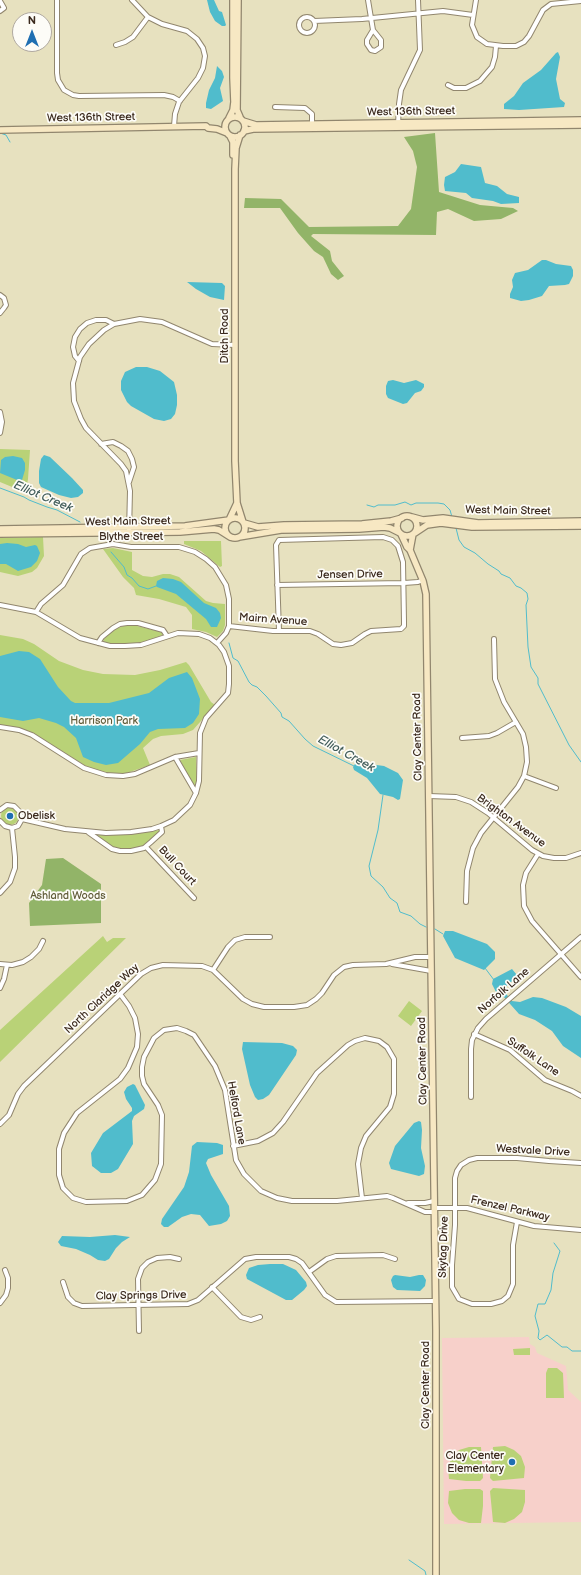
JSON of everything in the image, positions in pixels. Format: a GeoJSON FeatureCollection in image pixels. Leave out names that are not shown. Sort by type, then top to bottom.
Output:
{"type":"FeatureCollection","features":[{"type":"Feature","properties":{"kind":"street"},"geometry":{"type":"LineString","coordinates":[[57,0],[57,73],[58,80],[64,90],[73,95],[79,96],[164,95],[173,97],[180,101]]}},
{"type":"Feature","properties":{"kind":"street"},"geometry":{"type":"LineString","coordinates":[[132,0],[148,17],[162,24],[187,31],[197,39],[203,48],[205,60],[202,73],[180,101],[174,114],[174,126]]}},
{"type":"Feature","properties":{"kind":"street"},"geometry":{"type":"LineString","coordinates":[[233,0],[234,102],[233,110],[224,127],[228,134],[235,137],[242,133],[245,126],[237,110],[238,0]]}},
{"type":"Feature","properties":{"kind":"street"},"geometry":{"type":"LineString","coordinates":[[368,0],[373,30],[367,40],[367,44],[371,50],[375,50],[380,47],[382,40],[373,30]]}},
{"type":"Feature","properties":{"kind":"street"},"geometry":{"type":"LineString","coordinates":[[398,125],[398,104],[401,90],[420,50],[418,0]]}},
{"type":"Feature","properties":{"kind":"street"},"geometry":{"type":"LineString","coordinates":[[476,0],[472,25],[477,37],[483,43],[496,46],[516,46],[524,42],[529,36],[543,10],[551,4],[581,1]]}},
{"type":"Feature","properties":{"kind":"street"},"geometry":{"type":"LineString","coordinates":[[0,1],[4,8],[0,11]]}},
{"type":"Feature","properties":{"kind":"street"},"geometry":{"type":"LineString","coordinates":[[314,22],[450,11],[474,15]]}},
{"type":"Feature","properties":{"kind":"street"},"geometry":{"type":"LineString","coordinates":[[116,45],[133,37],[148,17]]}},
{"type":"Feature","properties":{"kind":"street"},"geometry":{"type":"LineString","coordinates":[[448,85],[460,89],[466,88],[480,81],[492,67],[496,46]]}},
{"type":"Feature","properties":{"kind":"street"},"geometry":{"type":"LineString","coordinates":[[275,107],[305,108],[312,114],[312,126]]}},
{"type":"Feature","properties":{"kind":"street"},"geometry":{"type":"LineString","coordinates":[[227,119],[234,116],[242,119]]}},
{"type":"Feature","properties":{"kind":"street","name":"West 136th Street"},"geometry":{"type":"LineString","coordinates":[[0,130],[206,126],[208,124],[220,124],[227,119]]}},
{"type":"Feature","properties":{"kind":"street","name":"West 136th Street"},"geometry":{"type":"LineString","coordinates":[[242,119],[254,125],[581,125]]}},
{"type":"Feature","properties":{"kind":"street","name":"West 136th Street"},"geometry":{"type":"LineString","coordinates":[[398,125],[581,120]]}},
{"type":"Feature","properties":{"kind":"street","name":"West 136th Street"},"geometry":{"type":"LineString","coordinates":[[206,126],[228,134]]}},
{"type":"Feature","properties":{"kind":"street","name":"West 136th Street"},"geometry":{"type":"LineString","coordinates":[[242,133],[253,129],[312,126]]}},
{"type":"Feature","properties":{"kind":"street","name":"Ditch Road"},"geometry":{"type":"LineString","coordinates":[[242,133],[236,148],[235,169],[235,482],[237,503],[244,522]]}},
{"type":"Feature","properties":{"kind":"street","name":"Ditch Road"},"geometry":{"type":"LineString","coordinates":[[228,134],[233,142],[233,163],[235,169]]}},
{"type":"Feature","properties":{"kind":"street"},"geometry":{"type":"LineString","coordinates":[[0,295],[4,298],[6,305],[0,312]]}},
{"type":"Feature","properties":{"kind":"street"},"geometry":{"type":"LineString","coordinates":[[79,361],[75,356],[73,347],[75,337],[80,329],[87,323],[96,320],[106,320],[114,324]]}},
{"type":"Feature","properties":{"kind":"street"},"geometry":{"type":"LineString","coordinates":[[129,529],[129,482],[126,471],[83,424],[74,401],[73,383],[79,361],[84,350],[93,339],[104,330],[114,324],[133,320],[155,320],[170,325],[206,342],[219,345],[235,345]]}},
{"type":"Feature","properties":{"kind":"street"},"geometry":{"type":"LineString","coordinates":[[0,412],[2,422],[0,433]]}},
{"type":"Feature","properties":{"kind":"street"},"geometry":{"type":"LineString","coordinates":[[101,444],[113,442],[128,451],[134,467],[129,482]]}},
{"type":"Feature","properties":{"kind":"street","name":"Ditch Road"},"geometry":{"type":"LineString","coordinates":[[229,520],[237,503]]}},
{"type":"Feature","properties":{"kind":"street"},"geometry":{"type":"LineString","coordinates":[[410,550],[417,523],[412,517],[408,516],[391,521],[357,524],[284,525],[258,527],[236,518],[229,520],[225,529],[230,537],[233,538],[276,531],[386,527],[408,536],[414,533]]}},
{"type":"Feature","properties":{"kind":"street","name":"West Main Street"},"geometry":{"type":"LineString","coordinates":[[412,517],[423,520],[448,521],[478,528],[581,526]]}},
{"type":"Feature","properties":{"kind":"street"},"geometry":{"type":"LineString","coordinates":[[401,534],[397,526],[398,521],[402,518]]}},
{"type":"Feature","properties":{"kind":"street","name":"West Main Street"},"geometry":{"type":"LineString","coordinates":[[0,534],[191,526],[229,520]]}},
{"type":"Feature","properties":{"kind":"street","name":"West Main Street"},"geometry":{"type":"LineString","coordinates":[[414,533],[423,527],[448,521]]}},
{"type":"Feature","properties":{"kind":"street","name":"West Main Street"},"geometry":{"type":"LineString","coordinates":[[459,523],[581,521]]}},
{"type":"Feature","properties":{"kind":"street"},"geometry":{"type":"LineString","coordinates":[[239,538],[245,530],[244,522]]}},
{"type":"Feature","properties":{"kind":"street","name":"West Main Street"},"geometry":{"type":"LineString","coordinates":[[0,529],[129,529],[180,532],[214,529],[230,537]]}},
{"type":"Feature","properties":{"kind":"street"},"geometry":{"type":"LineString","coordinates":[[335,529],[336,538]]}},
{"type":"Feature","properties":{"kind":"street","name":"Clay Center Road"},"geometry":{"type":"LineString","coordinates":[[401,534],[410,550],[423,580],[426,594],[434,1201],[436,1575]]}},
{"type":"Feature","properties":{"kind":"street"},"geometry":{"type":"LineString","coordinates":[[279,631],[276,545],[278,541],[283,538],[383,537],[389,539],[400,549],[404,583]]}},
{"type":"Feature","properties":{"kind":"street","name":"Blythe Street"},"geometry":{"type":"LineString","coordinates":[[36,612],[41,604],[63,585],[81,554],[90,548],[113,544],[131,547],[176,547],[187,549],[199,554],[220,574],[226,585],[228,595],[229,626]]}},
{"type":"Feature","properties":{"kind":"street","name":"Jensen Drive"},"geometry":{"type":"LineString","coordinates":[[277,585],[404,583],[423,580]]}},
{"type":"Feature","properties":{"kind":"street","name":"Mairn Avenue"},"geometry":{"type":"LineString","coordinates":[[229,626],[279,631],[310,631],[318,634],[333,644],[344,645],[352,643],[371,631],[399,629],[403,627],[404,583]]}},
{"type":"Feature","properties":{"kind":"street"},"geometry":{"type":"LineString","coordinates":[[0,605],[36,612],[76,636],[98,644],[133,646],[150,643],[178,633],[196,633],[217,643],[224,652],[228,662],[229,687],[225,697],[210,713],[202,726],[199,737],[199,781],[196,793],[187,808],[174,820],[162,826],[130,832],[87,832],[56,828],[22,819]]}},
{"type":"Feature","properties":{"kind":"street"},"geometry":{"type":"LineString","coordinates":[[98,644],[102,637],[112,628],[120,624],[130,622],[162,630],[168,636]]}},
{"type":"Feature","properties":{"kind":"street"},"geometry":{"type":"LineString","coordinates":[[217,643],[226,633],[229,626]]}},
{"type":"Feature","properties":{"kind":"street"},"geometry":{"type":"LineString","coordinates":[[466,902],[467,870],[471,853],[481,833],[515,792],[524,776],[527,762],[526,747],[522,734],[500,694],[495,678],[494,639]]}},
{"type":"Feature","properties":{"kind":"street"},"geometry":{"type":"LineString","coordinates":[[462,738],[489,736],[516,722]]}},
{"type":"Feature","properties":{"kind":"street"},"geometry":{"type":"LineString","coordinates":[[0,727],[19,730],[32,735],[84,768],[106,775],[118,776],[135,774],[175,757],[199,753]]}},
{"type":"Feature","properties":{"kind":"street"},"geometry":{"type":"LineString","coordinates":[[175,757],[196,793]]}},
{"type":"Feature","properties":{"kind":"street"},"geometry":{"type":"LineString","coordinates":[[524,776],[556,788]]}},
{"type":"Feature","properties":{"kind":"street","name":"Brighton Avenue"},"geometry":{"type":"LineString","coordinates":[[429,796],[449,796],[466,800],[482,808],[538,854],[560,859],[581,853]]}},
{"type":"Feature","properties":{"kind":"street"},"geometry":{"type":"LineString","coordinates":[[1,807],[9,805],[16,807],[20,812],[22,819]]}},
{"type":"Feature","properties":{"kind":"street"},"geometry":{"type":"LineString","coordinates":[[0,823],[8,828],[12,828],[16,827],[22,819]]}},
{"type":"Feature","properties":{"kind":"street"},"geometry":{"type":"LineString","coordinates":[[87,832],[104,845],[116,850],[133,851],[146,847],[160,835],[162,826]]}},
{"type":"Feature","properties":{"kind":"street"},"geometry":{"type":"LineString","coordinates":[[0,893],[10,882],[15,868],[12,828]]}},
{"type":"Feature","properties":{"kind":"street","name":"Bull Court"},"geometry":{"type":"LineString","coordinates":[[146,847],[194,898]]}},
{"type":"Feature","properties":{"kind":"street"},"geometry":{"type":"LineString","coordinates":[[538,854],[526,873],[523,885],[524,906],[532,922],[581,977]]}},
{"type":"Feature","properties":{"kind":"street"},"geometry":{"type":"LineString","coordinates":[[213,970],[228,947],[235,940],[244,938],[270,937]]}},
{"type":"Feature","properties":{"kind":"street","name":"Norfolk Lane"},"geometry":{"type":"LineString","coordinates":[[474,1034],[482,1023],[581,938]]}},
{"type":"Feature","properties":{"kind":"street"},"geometry":{"type":"LineString","coordinates":[[0,964],[15,964],[27,960],[39,949],[43,941]]}},
{"type":"Feature","properties":{"kind":"street","name":"North Claridge Way"},"geometry":{"type":"LineString","coordinates":[[392,964],[415,957],[431,957]]}},
{"type":"Feature","properties":{"kind":"street","name":"North Claridge Way"},"geometry":{"type":"LineString","coordinates":[[0,1124],[9,1115],[18,1094],[24,1086],[144,972],[159,965],[195,965],[213,970],[243,999],[252,1004],[264,1007],[294,1007],[307,1005],[322,993],[334,975],[344,967],[352,965],[392,964],[431,971]]}},
{"type":"Feature","properties":{"kind":"street"},"geometry":{"type":"LineString","coordinates":[[0,988],[5,976],[7,965]]}},
{"type":"Feature","properties":{"kind":"street","name":"Helford Lane"},"geometry":{"type":"LineString","coordinates":[[120,994],[131,1009],[136,1021],[138,1034],[136,1050],[126,1071],[120,1079],[77,1114],[65,1130],[60,1142],[59,1178],[65,1190],[73,1198],[82,1202],[120,1202],[133,1200],[142,1195],[155,1180],[161,1164],[162,1115],[158,1105],[143,1082],[142,1067],[153,1040],[159,1034],[168,1029],[180,1028],[191,1033],[197,1039],[215,1066],[225,1090],[236,1160],[244,1174],[258,1190],[284,1200],[299,1201],[341,1201],[387,1196],[425,1212],[434,1210]]}},
{"type":"Feature","properties":{"kind":"street"},"geometry":{"type":"LineString","coordinates":[[471,1097],[471,1049],[474,1034]]}},
{"type":"Feature","properties":{"kind":"street","name":"Suffolk Lane"},"geometry":{"type":"LineString","coordinates":[[474,1034],[510,1050],[545,1080],[581,1096]]}},
{"type":"Feature","properties":{"kind":"street"},"geometry":{"type":"LineString","coordinates":[[233,1146],[258,1141],[273,1133],[283,1122],[317,1073],[348,1045],[365,1038],[379,1041],[387,1047],[394,1059],[394,1094],[390,1107],[369,1132],[361,1148],[358,1164],[362,1198]]}},
{"type":"Feature","properties":{"kind":"street","name":"Westvale Drive"},"geometry":{"type":"LineString","coordinates":[[455,1186],[455,1176],[460,1167],[465,1162],[474,1158],[517,1158],[581,1162]]}},
{"type":"Feature","properties":{"kind":"street","name":"Skytag Drive"},"geometry":{"type":"LineString","coordinates":[[455,1186],[452,1284],[457,1297],[469,1304],[494,1304],[502,1301],[509,1294],[513,1284],[513,1244],[517,1222]]}},
{"type":"Feature","properties":{"kind":"street","name":"Helford Lane"},"geometry":{"type":"LineString","coordinates":[[406,1203],[426,1203],[434,1201]]}},
{"type":"Feature","properties":{"kind":"street","name":"Frenzel Parkway"},"geometry":{"type":"LineString","coordinates":[[434,1210],[470,1208],[517,1222],[554,1228],[581,1230]]}},
{"type":"Feature","properties":{"kind":"street"},"geometry":{"type":"LineString","coordinates":[[309,1272],[327,1259],[336,1256],[383,1256],[395,1259]]}},
{"type":"Feature","properties":{"kind":"street","name":"Clay Springs Drive"},"geometry":{"type":"LineString","coordinates":[[63,1282],[68,1297],[80,1305],[191,1304],[198,1300],[241,1262],[250,1257],[292,1257],[300,1261],[330,1299],[338,1302],[435,1301]]}},
{"type":"Feature","properties":{"kind":"street"},"geometry":{"type":"LineString","coordinates":[[138,1331],[138,1276],[143,1266],[150,1260],[157,1258],[179,1259]]}},
{"type":"Feature","properties":{"kind":"street"},"geometry":{"type":"LineString","coordinates":[[0,1303],[5,1298],[8,1290],[8,1278],[5,1270]]}},
{"type":"Feature","properties":{"kind":"street"},"geometry":{"type":"LineString","coordinates":[[212,1287],[241,1318],[251,1320],[260,1317]]}},
{"type":"Feature","properties":{"kind":"shaded area","name":"Clay Center Elementary"},"geometry":{"type":"Polygon","coordinates":[[[529,1337],[530,1344],[535,1347],[537,1353],[566,1366],[568,1390],[581,1402],[581,1522],[444,1524],[442,1338],[529,1337]]]}},
{"type":"Feature","properties":{"kind":"green space"},"geometry":{"type":"Polygon","coordinates":[[[435,133],[439,192],[480,205],[513,208],[518,211],[501,219],[474,221],[448,209],[437,212],[436,235],[313,234],[311,236],[330,251],[332,261],[344,276],[338,280],[331,274],[323,257],[314,251],[298,233],[280,208],[244,208],[245,198],[281,199],[309,227],[398,226],[411,209],[417,167],[413,151],[404,137],[435,133]]]}},
{"type":"Feature","properties":{"kind":"green space"},"geometry":{"type":"Polygon","coordinates":[[[0,449],[30,450],[28,479],[25,488],[17,489],[0,482],[0,449]]]}},
{"type":"Feature","properties":{"kind":"green space"},"geometry":{"type":"Polygon","coordinates":[[[43,537],[44,556],[37,568],[32,572],[18,576],[0,572],[0,538],[43,537]]]}},
{"type":"Feature","properties":{"kind":"green space"},"geometry":{"type":"Polygon","coordinates":[[[184,541],[221,541],[222,566],[220,567],[201,551],[184,544],[184,541]]]}},
{"type":"Feature","properties":{"kind":"green space"},"geometry":{"type":"Polygon","coordinates":[[[113,548],[132,552],[132,570],[143,576],[152,577],[170,574],[179,577],[206,601],[225,604],[225,625],[223,631],[217,637],[206,632],[192,629],[192,615],[186,607],[159,599],[136,595],[134,588],[123,577],[103,549],[113,548]]]}},
{"type":"Feature","properties":{"kind":"green space"},"geometry":{"type":"Polygon","coordinates":[[[126,625],[133,625],[161,632],[163,635],[152,640],[132,644],[113,644],[103,642],[113,630],[126,625]]]}},
{"type":"Feature","properties":{"kind":"green space","name":"Harrison Park"},"geometry":{"type":"Polygon","coordinates":[[[0,635],[23,639],[34,644],[59,661],[83,670],[103,674],[135,675],[160,670],[186,662],[211,702],[215,705],[193,730],[183,734],[161,736],[153,739],[143,748],[150,765],[127,773],[116,774],[95,770],[89,768],[33,733],[18,728],[0,725],[0,635]]]}},
{"type":"Feature","properties":{"kind":"green space"},"geometry":{"type":"Polygon","coordinates":[[[196,757],[197,781],[196,786],[194,787],[180,760],[196,757]]]}},
{"type":"Feature","properties":{"kind":"green space"},"geometry":{"type":"Polygon","coordinates":[[[10,807],[16,810],[19,816],[16,822],[10,825],[4,822],[1,816],[4,810],[10,807]]]}},
{"type":"Feature","properties":{"kind":"green space"},"geometry":{"type":"Polygon","coordinates":[[[159,830],[159,833],[144,846],[134,849],[117,849],[109,846],[97,836],[100,834],[134,834],[159,830]]]}},
{"type":"Feature","properties":{"kind":"green space","name":"Ashland Woods"},"geometry":{"type":"Polygon","coordinates":[[[63,858],[101,884],[101,923],[30,926],[29,903],[42,885],[46,859],[63,858]]]}},
{"type":"Feature","properties":{"kind":"green space"},"geometry":{"type":"Polygon","coordinates":[[[103,936],[107,942],[113,938],[126,938],[0,1062],[0,1030],[103,936]]]}},
{"type":"Feature","properties":{"kind":"green space"},"geometry":{"type":"Polygon","coordinates":[[[409,1001],[422,1011],[411,1026],[398,1016],[409,1001]]]}},
{"type":"Feature","properties":{"kind":"green space"},"geometry":{"type":"Polygon","coordinates":[[[530,1348],[530,1355],[514,1355],[513,1349],[530,1348]]]}},
{"type":"Feature","properties":{"kind":"green space"},"geometry":{"type":"Polygon","coordinates":[[[548,1368],[557,1368],[563,1373],[564,1398],[546,1398],[546,1373],[548,1368]]]}},
{"type":"Feature","properties":{"kind":"green space"},"geometry":{"type":"Polygon","coordinates":[[[505,1446],[514,1450],[521,1456],[525,1467],[524,1478],[493,1481],[490,1478],[493,1447],[505,1446]]]}},
{"type":"Feature","properties":{"kind":"green space"},"geometry":{"type":"Polygon","coordinates":[[[469,1447],[481,1447],[483,1478],[480,1481],[449,1479],[448,1467],[452,1457],[459,1450],[469,1447]]]}},
{"type":"Feature","properties":{"kind":"green space"},"geometry":{"type":"Polygon","coordinates":[[[493,1488],[525,1490],[525,1502],[522,1512],[514,1519],[505,1523],[493,1522],[490,1491],[493,1488]]]}},
{"type":"Feature","properties":{"kind":"green space"},"geometry":{"type":"Polygon","coordinates":[[[480,1489],[483,1491],[481,1523],[469,1523],[459,1520],[452,1513],[448,1503],[449,1491],[480,1489]]]}},
{"type":"Feature","properties":{"kind":"water"},"geometry":{"type":"Polygon","coordinates":[[[207,0],[214,0],[219,11],[222,12],[225,26],[222,26],[215,21],[210,12],[207,0]]]}},
{"type":"Feature","properties":{"kind":"water"},"geometry":{"type":"Polygon","coordinates":[[[558,52],[560,57],[556,79],[560,99],[565,103],[564,107],[519,110],[504,109],[504,104],[514,96],[523,83],[541,70],[558,52]]]}},
{"type":"Feature","properties":{"kind":"water"},"geometry":{"type":"Polygon","coordinates":[[[217,66],[222,71],[224,77],[220,88],[223,101],[211,109],[206,108],[209,90],[215,78],[217,66]]]}},
{"type":"Feature","properties":{"kind":"water"},"geometry":{"type":"Polygon","coordinates":[[[461,164],[481,167],[485,183],[497,186],[507,194],[519,197],[519,203],[501,204],[493,201],[472,198],[466,193],[445,191],[445,177],[455,172],[461,164]]]}},
{"type":"Feature","properties":{"kind":"water"},"geometry":{"type":"Polygon","coordinates":[[[542,260],[571,266],[573,276],[569,284],[549,286],[542,296],[529,300],[521,301],[510,298],[513,287],[512,280],[515,273],[528,270],[542,260]]]}},
{"type":"Feature","properties":{"kind":"water"},"geometry":{"type":"Polygon","coordinates":[[[187,282],[222,283],[225,286],[224,300],[210,297],[187,282]]]}},
{"type":"Feature","properties":{"kind":"water"},"geometry":{"type":"Polygon","coordinates":[[[136,367],[147,367],[160,371],[174,382],[177,395],[177,405],[175,414],[171,419],[164,421],[154,419],[131,406],[127,402],[121,390],[121,381],[125,372],[136,367]]]}},
{"type":"Feature","properties":{"kind":"water"},"geometry":{"type":"Polygon","coordinates":[[[393,380],[404,383],[416,380],[424,384],[424,387],[421,391],[415,393],[407,403],[403,404],[388,398],[386,394],[386,386],[388,381],[393,380]]]}},
{"type":"Feature","properties":{"kind":"water"},"geometry":{"type":"Polygon","coordinates":[[[44,455],[50,457],[72,478],[83,490],[83,493],[78,497],[71,498],[59,495],[41,487],[39,483],[39,471],[41,459],[44,455]]]}},
{"type":"Feature","properties":{"kind":"water"},"geometry":{"type":"Polygon","coordinates":[[[13,456],[22,458],[25,463],[25,470],[22,480],[17,480],[0,473],[1,460],[5,457],[13,456]]]}},
{"type":"Feature","properties":{"kind":"water"},"geometry":{"type":"Polygon","coordinates":[[[0,544],[18,544],[26,547],[37,546],[40,553],[37,561],[31,567],[18,571],[6,564],[0,564],[0,544]]]}},
{"type":"Feature","properties":{"kind":"water"},"geometry":{"type":"Polygon","coordinates":[[[163,578],[181,582],[204,603],[216,608],[220,613],[221,618],[217,627],[211,627],[206,619],[176,594],[157,587],[157,581],[163,578]]]}},
{"type":"Feature","properties":{"kind":"water","name":"Harrison Park"},"geometry":{"type":"Polygon","coordinates":[[[19,651],[29,652],[40,659],[58,687],[71,701],[75,703],[109,703],[149,693],[169,678],[187,672],[192,678],[200,699],[199,714],[193,723],[185,728],[158,729],[150,732],[140,744],[118,763],[106,765],[94,762],[83,757],[76,738],[64,727],[56,723],[39,718],[23,721],[0,717],[0,656],[19,651]]]}},
{"type":"Feature","properties":{"kind":"water"},"geometry":{"type":"Polygon","coordinates":[[[362,763],[384,766],[398,773],[403,780],[400,799],[398,800],[393,797],[380,794],[367,778],[354,770],[353,767],[355,764],[362,763]]]}},
{"type":"Feature","properties":{"kind":"water"},"geometry":{"type":"Polygon","coordinates":[[[445,931],[453,931],[487,944],[495,952],[495,959],[484,970],[455,958],[443,936],[445,931]]]}},
{"type":"Feature","properties":{"kind":"water"},"geometry":{"type":"Polygon","coordinates":[[[512,969],[517,975],[516,978],[505,987],[507,995],[512,1001],[520,1002],[533,997],[542,998],[566,1007],[581,1016],[581,1058],[563,1046],[552,1031],[535,1020],[519,1014],[503,996],[496,992],[492,984],[493,979],[512,969]]]}},
{"type":"Feature","properties":{"kind":"water"},"geometry":{"type":"Polygon","coordinates":[[[243,1042],[282,1043],[293,1046],[297,1050],[296,1055],[269,1095],[263,1099],[258,1100],[255,1097],[250,1085],[242,1049],[243,1042]]]}},
{"type":"Feature","properties":{"kind":"water"},"geometry":{"type":"Polygon","coordinates":[[[133,1084],[135,1085],[145,1105],[144,1109],[134,1116],[132,1121],[133,1144],[118,1169],[111,1173],[101,1173],[92,1166],[91,1153],[103,1133],[132,1111],[124,1092],[127,1087],[133,1084]]]}},
{"type":"Feature","properties":{"kind":"water"},"geometry":{"type":"Polygon","coordinates":[[[419,1121],[421,1122],[422,1130],[421,1148],[425,1166],[424,1174],[419,1176],[391,1169],[389,1163],[395,1146],[414,1123],[419,1121]]]}},
{"type":"Feature","properties":{"kind":"water"},"geometry":{"type":"Polygon","coordinates":[[[197,1142],[217,1143],[223,1145],[223,1154],[208,1159],[206,1163],[211,1175],[229,1206],[230,1216],[227,1221],[221,1224],[209,1226],[200,1215],[191,1214],[182,1217],[168,1227],[164,1227],[161,1224],[162,1219],[184,1187],[189,1172],[192,1146],[197,1142]]]}},
{"type":"Feature","properties":{"kind":"water"},"geometry":{"type":"Polygon","coordinates":[[[115,1235],[130,1237],[122,1242],[109,1259],[105,1261],[98,1260],[76,1249],[61,1246],[58,1242],[62,1236],[90,1237],[115,1235]]]}},
{"type":"Feature","properties":{"kind":"water"},"geometry":{"type":"Polygon","coordinates":[[[283,1264],[296,1270],[306,1282],[307,1286],[292,1300],[286,1300],[247,1279],[246,1275],[249,1268],[258,1265],[283,1264]]]}},
{"type":"Feature","properties":{"kind":"water"},"geometry":{"type":"Polygon","coordinates":[[[395,1275],[410,1277],[423,1275],[426,1280],[425,1286],[420,1291],[397,1290],[393,1287],[391,1280],[395,1275]]]}},
{"type":"Feature","properties":{"kind":"waterway"},"geometry":{"type":"LineString","coordinates":[[0,133],[6,135],[10,142]]}},
{"type":"Feature","properties":{"kind":"waterway","name":"Elliot Creek"},"geometry":{"type":"LineString","coordinates":[[0,488],[57,510],[80,522]]}},
{"type":"Feature","properties":{"kind":"waterway"},"geometry":{"type":"LineString","coordinates":[[367,505],[374,507],[378,505],[395,505],[405,502],[411,505],[416,503],[438,503],[444,504],[450,510],[452,517]]}},
{"type":"Feature","properties":{"kind":"waterway"},"geometry":{"type":"LineString","coordinates":[[456,528],[459,540],[464,547],[475,553],[501,574],[510,578],[516,586],[527,593],[528,599],[526,605],[528,647],[531,667],[538,678],[538,684],[569,745],[581,762]]}},
{"type":"Feature","properties":{"kind":"waterway","name":"Elliot Creek"},"geometry":{"type":"LineString","coordinates":[[111,552],[124,567],[127,575],[139,586],[148,589],[156,586]]}},
{"type":"Feature","properties":{"kind":"waterway","name":"Elliot Creek"},"geometry":{"type":"LineString","coordinates":[[229,643],[233,658],[238,661],[249,682],[257,687],[266,696],[281,713],[282,717],[289,721],[313,746],[354,766]]}},
{"type":"Feature","properties":{"kind":"waterway","name":"Elliot Creek"},"geometry":{"type":"LineString","coordinates":[[383,795],[378,830],[369,866],[371,876],[383,887],[390,898],[397,903],[400,912],[411,916],[426,927]]}},
{"type":"Feature","properties":{"kind":"waterway","name":"Elliot Creek"},"geometry":{"type":"LineString","coordinates":[[435,929],[443,934]]}},
{"type":"Feature","properties":{"kind":"waterway","name":"Elliot Creek"},"geometry":{"type":"LineString","coordinates":[[485,968],[494,980]]}},
{"type":"Feature","properties":{"kind":"waterway"},"geometry":{"type":"LineString","coordinates":[[554,1243],[560,1251],[553,1273],[551,1290],[545,1304],[538,1304],[535,1316],[539,1331],[538,1338],[540,1340],[547,1335],[562,1347],[567,1347],[572,1351],[581,1351]]}},
{"type":"Feature","properties":{"kind":"waterway"},"geometry":{"type":"LineString","coordinates":[[409,1560],[425,1571],[426,1575]]}},
{"type":"Feature","properties":{"kind":"place","name":"Obelisk"},"geometry":{"type":"Point","coordinates":[10,816]}},
{"type":"Feature","properties":{"kind":"place","name":"Clay Center Elementary"},"geometry":{"type":"Point","coordinates":[512,1462]}}]}
